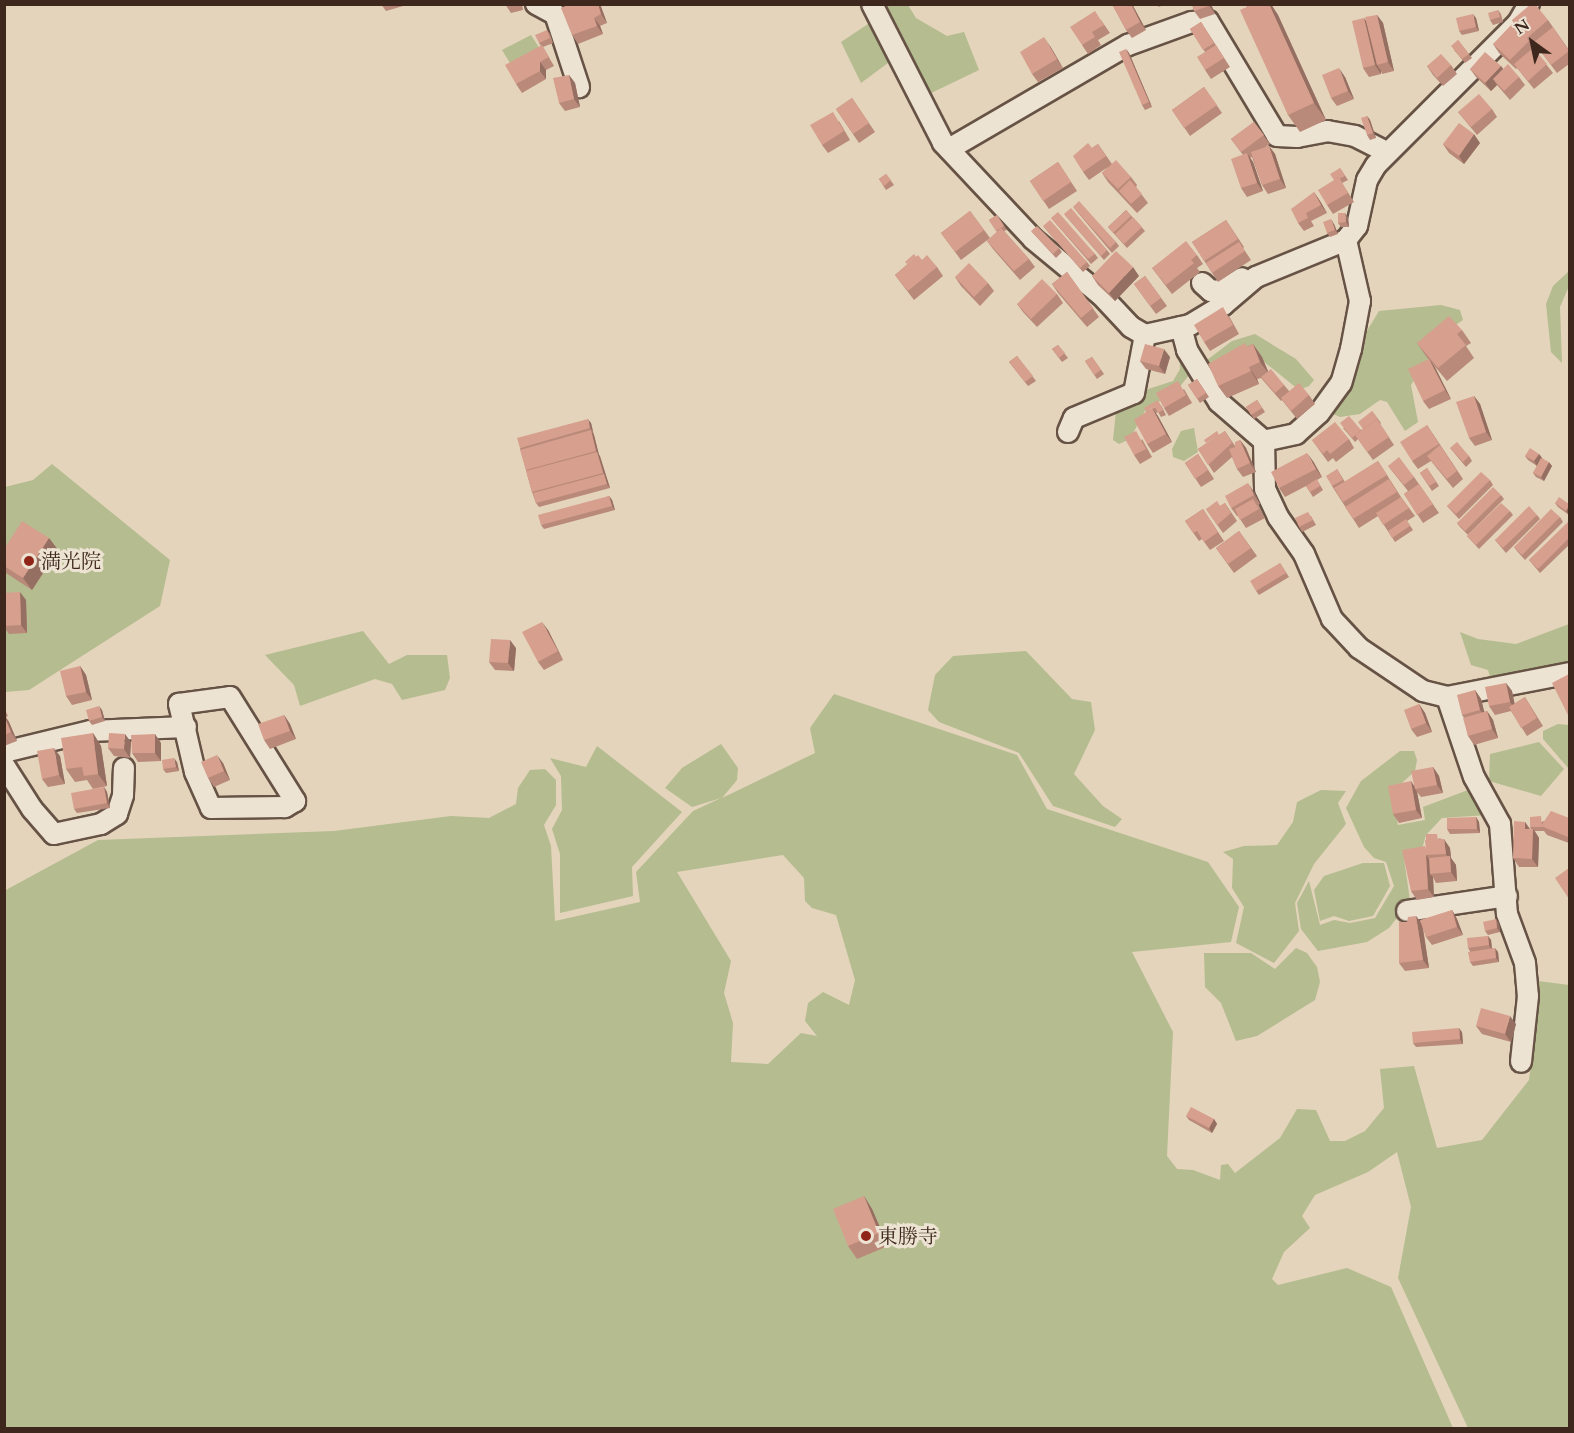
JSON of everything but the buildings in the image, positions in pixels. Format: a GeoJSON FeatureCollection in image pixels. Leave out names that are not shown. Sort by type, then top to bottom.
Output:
{"type":"FeatureCollection","features":[{"type":"Feature","properties":{"kind":"street"},"geometry":{"type":"LineString","coordinates":[[536,4],[555,14],[579,87]]}},
{"type":"Feature","properties":{"kind":"street"},"geometry":{"type":"LineString","coordinates":[[872,4],[949,149],[1033,239],[1101,296],[1131,327],[1145,335],[1181,327],[1223,305],[1256,277],[1346,240],[1357,225],[1367,180],[1387,152],[1518,23],[1529,4]]}},
{"type":"Feature","properties":{"kind":"street"},"geometry":{"type":"LineString","coordinates":[[949,149],[1128,45],[1192,22],[1208,21],[1277,136],[1327,131],[1355,136],[1387,152]]}},
{"type":"Feature","properties":{"kind":"street"},"geometry":{"type":"LineString","coordinates":[[1264,441],[1296,434],[1319,413],[1341,382],[1360,301],[1346,240]]}},
{"type":"Feature","properties":{"kind":"street"},"geometry":{"type":"LineString","coordinates":[[1202,283],[1211,291],[1223,290],[1247,276],[1256,277]]}},
{"type":"Feature","properties":{"kind":"street"},"geometry":{"type":"LineString","coordinates":[[1181,327],[1187,350],[1219,402],[1264,441],[1265,489],[1278,517],[1304,555],[1332,619],[1359,648],[1423,691],[1447,697],[1569,674]]}},
{"type":"Feature","properties":{"kind":"street"},"geometry":{"type":"LineString","coordinates":[[1068,432],[1074,418],[1134,393],[1145,335]]}},
{"type":"Feature","properties":{"kind":"street"},"geometry":{"type":"LineString","coordinates":[[230,697],[295,801],[285,807],[211,808],[195,772],[186,727],[179,704],[230,697]]}},
{"type":"Feature","properties":{"kind":"street"},"geometry":{"type":"LineString","coordinates":[[1447,697],[1474,777],[1500,824],[1507,914],[1525,963],[1528,996],[1521,1062]]}},
{"type":"Feature","properties":{"kind":"street"},"geometry":{"type":"LineString","coordinates":[[4,752],[90,731],[186,727]]}},
{"type":"Feature","properties":{"kind":"street"},"geometry":{"type":"LineString","coordinates":[[4,765],[33,809],[54,834],[90,827],[117,814],[123,795],[124,768]]}},
{"type":"Feature","properties":{"kind":"street"},"geometry":{"type":"LineString","coordinates":[[1407,911],[1507,896]]}},
{"type":"Feature","properties":{"kind":"green space"},"geometry":{"type":"Polygon","coordinates":[[[878,5],[908,5],[916,18],[947,36],[964,32],[979,70],[925,96],[878,5]]]}},
{"type":"Feature","properties":{"kind":"green space"},"geometry":{"type":"Polygon","coordinates":[[[874,20],[892,60],[861,83],[841,42],[874,20]]]}},
{"type":"Feature","properties":{"kind":"green space"},"geometry":{"type":"Polygon","coordinates":[[[531,35],[540,49],[510,63],[502,50],[531,35]]]}},
{"type":"Feature","properties":{"kind":"green space"},"geometry":{"type":"Polygon","coordinates":[[[1569,271],[1569,286],[1560,307],[1562,363],[1551,352],[1546,304],[1553,286],[1569,271]]]}},
{"type":"Feature","properties":{"kind":"green space"},"geometry":{"type":"Polygon","coordinates":[[[1441,305],[1460,310],[1463,320],[1426,345],[1428,359],[1411,385],[1418,422],[1405,431],[1387,402],[1380,400],[1360,414],[1340,417],[1326,411],[1359,367],[1367,331],[1379,311],[1441,305]]]}},
{"type":"Feature","properties":{"kind":"green space"},"geometry":{"type":"Polygon","coordinates":[[[1255,334],[1296,359],[1314,380],[1309,386],[1299,390],[1252,352],[1216,371],[1207,360],[1232,341],[1255,334]]]}},
{"type":"Feature","properties":{"kind":"green space"},"geometry":{"type":"Polygon","coordinates":[[[1179,344],[1193,370],[1178,389],[1145,411],[1130,439],[1119,444],[1113,440],[1116,411],[1139,392],[1173,381],[1180,369],[1179,344]]]}},
{"type":"Feature","properties":{"kind":"green space"},"geometry":{"type":"Polygon","coordinates":[[[1194,428],[1198,452],[1184,461],[1173,457],[1172,449],[1181,431],[1194,428]]]}},
{"type":"Feature","properties":{"kind":"green space"},"geometry":{"type":"Polygon","coordinates":[[[52,464],[170,560],[160,606],[29,690],[5,692],[5,487],[33,480],[52,464]]]}},
{"type":"Feature","properties":{"kind":"green space"},"geometry":{"type":"Polygon","coordinates":[[[1569,624],[1569,665],[1491,680],[1488,670],[1471,665],[1460,632],[1478,639],[1516,644],[1569,624]]]}},
{"type":"Feature","properties":{"kind":"green space"},"geometry":{"type":"Polygon","coordinates":[[[363,631],[389,664],[407,655],[447,655],[450,678],[445,690],[402,700],[392,684],[375,679],[300,706],[294,685],[265,655],[363,631]]]}},
{"type":"Feature","properties":{"kind":"green space"},"geometry":{"type":"Polygon","coordinates":[[[1026,651],[1072,699],[1091,702],[1095,730],[1074,774],[1103,806],[1122,819],[1115,827],[1053,806],[1019,753],[939,722],[928,710],[935,675],[953,656],[1026,651]]]}},
{"type":"Feature","properties":{"kind":"green space"},"geometry":{"type":"Polygon","coordinates":[[[834,694],[1017,755],[1047,809],[1208,862],[1239,907],[1231,942],[1132,952],[1173,1032],[1167,1156],[1177,1169],[1193,1170],[1220,1180],[1221,1165],[1228,1164],[1235,1173],[1280,1138],[1297,1109],[1316,1110],[1330,1141],[1345,1141],[1365,1131],[1384,1108],[1380,1069],[1414,1066],[1437,1148],[1482,1140],[1529,1080],[1540,999],[1538,981],[1569,985],[1569,1428],[1468,1428],[1398,1278],[1411,1207],[1397,1152],[1368,1172],[1315,1195],[1302,1216],[1310,1228],[1284,1252],[1272,1279],[1278,1285],[1347,1268],[1391,1287],[1453,1428],[5,1428],[4,891],[98,840],[334,831],[451,816],[489,818],[516,804],[518,788],[530,770],[545,769],[556,780],[556,805],[544,825],[551,846],[555,921],[640,902],[636,872],[693,811],[721,798],[692,807],[665,788],[682,768],[721,744],[738,768],[737,780],[722,798],[815,753],[810,728],[834,694]],[[783,855],[677,872],[731,961],[724,993],[733,1023],[731,1062],[768,1064],[801,1033],[817,1036],[805,1021],[808,1003],[823,992],[849,1005],[855,980],[836,915],[812,908],[805,901],[804,878],[783,855]]]}},
{"type":"Feature","properties":{"kind":"green space"},"geometry":{"type":"Polygon","coordinates":[[[1558,724],[1569,725],[1569,769],[1543,739],[1543,731],[1558,724]]]}},
{"type":"Feature","properties":{"kind":"green space"},"geometry":{"type":"Polygon","coordinates":[[[1539,742],[1564,769],[1541,796],[1489,781],[1490,754],[1539,742]]]}},
{"type":"Feature","properties":{"kind":"green space"},"geometry":{"type":"Polygon","coordinates":[[[597,746],[682,812],[632,867],[633,896],[560,913],[560,854],[552,829],[562,810],[561,776],[550,758],[586,767],[597,746]]]}},
{"type":"Feature","properties":{"kind":"green space"},"geometry":{"type":"Polygon","coordinates":[[[1400,751],[1414,751],[1417,760],[1415,771],[1391,793],[1398,825],[1425,820],[1423,807],[1476,787],[1488,815],[1442,818],[1426,835],[1422,849],[1404,858],[1410,901],[1389,928],[1367,942],[1318,951],[1301,929],[1297,903],[1309,881],[1320,925],[1334,920],[1350,923],[1375,918],[1394,886],[1386,862],[1374,858],[1364,847],[1346,808],[1361,781],[1400,751]]]}},
{"type":"Feature","properties":{"kind":"green space"},"geometry":{"type":"Polygon","coordinates":[[[1321,790],[1346,791],[1338,803],[1346,824],[1314,864],[1295,903],[1299,931],[1274,963],[1236,943],[1244,907],[1232,888],[1233,859],[1223,852],[1244,846],[1277,845],[1293,822],[1297,802],[1321,790]]]}},
{"type":"Feature","properties":{"kind":"green space"},"geometry":{"type":"Polygon","coordinates":[[[1363,863],[1384,863],[1390,886],[1373,916],[1349,921],[1334,916],[1320,921],[1314,890],[1324,876],[1363,863]]]}},
{"type":"Feature","properties":{"kind":"green space"},"geometry":{"type":"Polygon","coordinates":[[[1296,948],[1307,953],[1317,967],[1320,982],[1315,1000],[1257,1036],[1236,1041],[1221,1003],[1205,987],[1204,953],[1251,953],[1275,969],[1296,948]]]}},
{"type":"Feature","properties":{"kind":"place","name":"満光院"},"geometry":{"type":"Point","coordinates":[29,561]}},
{"type":"Feature","properties":{"kind":"place","name":"東勝寺"},"geometry":{"type":"Point","coordinates":[866,1236]}}]}
